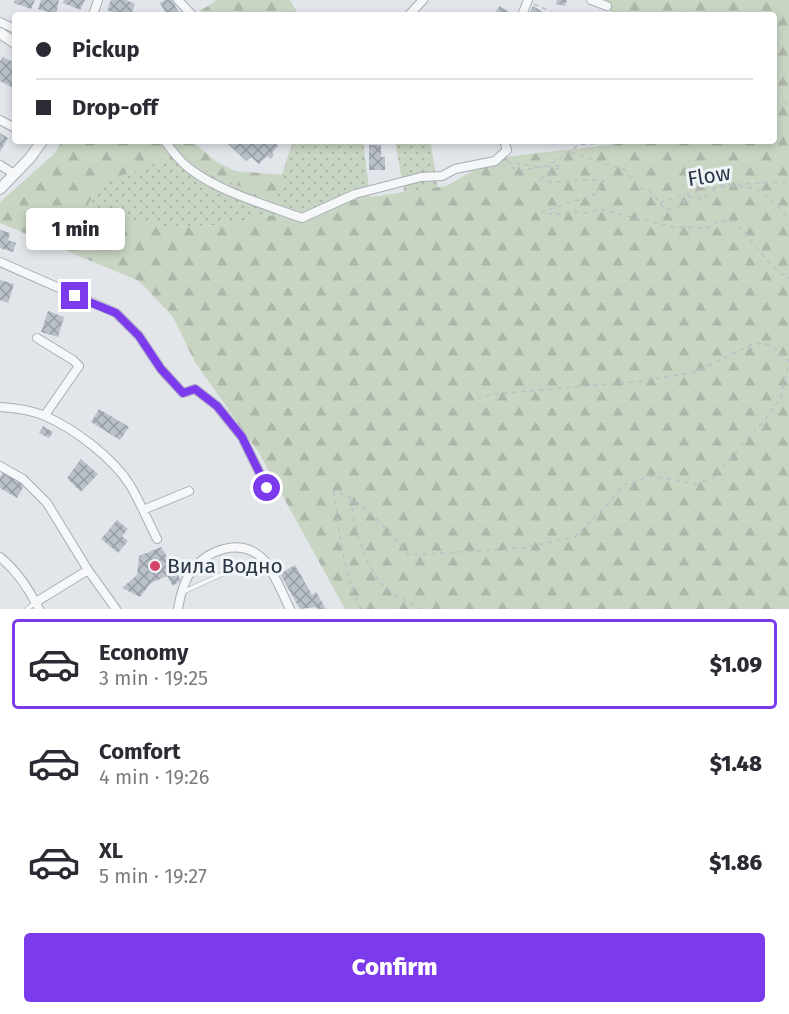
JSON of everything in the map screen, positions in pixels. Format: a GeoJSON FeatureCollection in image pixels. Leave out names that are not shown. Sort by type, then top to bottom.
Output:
{"type":"FeatureCollection","features":[{"type":"Feature","properties":{"kind":"street"},"geometry":{"type":"LineString","coordinates":[[178,0],[189,12]]}},
{"type":"Feature","properties":{"kind":"street"},"geometry":{"type":"LineString","coordinates":[[412,12],[423,0]]}},
{"type":"Feature","properties":{"kind":"street"},"geometry":{"type":"LineString","coordinates":[[591,0],[607,6]]}},
{"type":"Feature","properties":{"kind":"street"},"geometry":{"type":"LineString","coordinates":[[0,189],[37,144]]}},
{"type":"Feature","properties":{"kind":"street"},"geometry":{"type":"LineString","coordinates":[[167,144],[188,169],[242,195],[302,218],[354,194],[421,177],[442,176],[455,169],[491,162],[507,150],[505,144]]}},
{"type":"Feature","properties":{"kind":"street"},"geometry":{"type":"LineString","coordinates":[[0,165],[14,174]]}},
{"type":"Feature","properties":{"kind":"street"},"geometry":{"type":"LineString","coordinates":[[0,262],[116,313],[139,336],[161,369],[183,393],[195,389],[217,406],[242,437],[267,488]]}},
{"type":"Feature","properties":{"kind":"street"},"geometry":{"type":"LineString","coordinates":[[37,338],[74,360],[79,366],[45,416]]}},
{"type":"Feature","properties":{"kind":"street"},"geometry":{"type":"LineString","coordinates":[[0,407],[20,409],[45,416],[101,452],[129,484],[157,539]]}},
{"type":"Feature","properties":{"kind":"street"},"geometry":{"type":"LineString","coordinates":[[0,466],[23,478],[47,503],[88,570],[116,609]]}},
{"type":"Feature","properties":{"kind":"street"},"geometry":{"type":"LineString","coordinates":[[143,510],[189,491]]}},
{"type":"Feature","properties":{"kind":"street"},"geometry":{"type":"LineString","coordinates":[[178,609],[181,593],[193,570],[224,548],[234,547],[248,549],[262,558],[290,609]]}},
{"type":"Feature","properties":{"kind":"street"},"geometry":{"type":"LineString","coordinates":[[0,557],[37,605],[88,570]]}},
{"type":"Feature","properties":{"kind":"lane"},"geometry":{"type":"LineString","coordinates":[[181,593],[231,570]]}},
{"type":"Feature","properties":{"kind":"lane"},"geometry":{"type":"LineString","coordinates":[[27,609],[37,605]]}},
{"type":"Feature","properties":{"kind":"path"},"geometry":{"type":"LineString","coordinates":[[526,12],[535,4],[552,12]]}},
{"type":"Feature","properties":{"kind":"path"},"geometry":{"type":"LineString","coordinates":[[491,162],[541,167],[557,161],[578,145],[592,144]]}},
{"type":"Feature","properties":{"kind":"path"},"geometry":{"type":"LineString","coordinates":[[571,152],[625,170],[639,188],[649,190],[666,210],[680,207],[688,196],[702,199],[720,185],[789,182]]}},
{"type":"Feature","properties":{"kind":"path"},"geometry":{"type":"LineString","coordinates":[[491,162],[520,170],[561,165],[550,174],[537,179],[550,183],[591,179],[604,181],[596,194],[542,212],[555,215],[569,212],[585,213],[598,209],[673,227],[707,228],[718,222],[734,221],[745,231],[762,256],[782,275],[789,278]]}},
{"type":"Feature","properties":{"kind":"path","name":"Flow"},"geometry":{"type":"LineString","coordinates":[[660,203],[716,188],[750,187],[766,195],[789,218]]}},
{"type":"Feature","properties":{"kind":"path"},"geometry":{"type":"LineString","coordinates":[[361,609],[356,599],[340,540],[334,492],[342,492],[362,504],[409,555],[522,548],[575,537],[623,485],[652,476],[695,484],[713,478],[781,397],[789,361],[771,345],[755,343],[695,372],[643,381],[495,394],[478,398]]}},
{"type":"Feature","properties":{"kind":"path"},"geometry":{"type":"LineString","coordinates":[[351,498],[354,521],[366,559],[382,585],[421,609]]}},
{"type":"Feature","properties":{"kind":"green space"},"geometry":{"type":"Polygon","coordinates":[[[217,0],[290,0],[297,12],[200,12],[217,0]]]}},
{"type":"Feature","properties":{"kind":"green space"},"geometry":{"type":"Polygon","coordinates":[[[595,0],[789,0],[789,609],[345,609],[259,453],[195,362],[173,317],[139,281],[0,223],[0,202],[54,154],[60,144],[196,144],[217,162],[235,171],[284,175],[273,202],[175,156],[99,184],[88,205],[103,216],[168,227],[221,225],[370,197],[446,186],[495,158],[617,144],[777,144],[777,12],[611,12],[595,0]]]}},
{"type":"Feature","properties":{"kind":"green space"},"geometry":{"type":"Polygon","coordinates":[[[292,144],[363,144],[370,197],[221,225],[168,227],[103,216],[88,205],[99,184],[175,156],[273,202],[292,144]]]}},
{"type":"Feature","properties":{"kind":"green space"},"geometry":{"type":"Polygon","coordinates":[[[396,144],[430,144],[438,188],[404,192],[396,144]]]}},
{"type":"Feature","properties":{"kind":"building"},"geometry":{"type":"Polygon","coordinates":[[[15,0],[35,0],[31,9],[14,3],[15,0]]]}},
{"type":"Feature","properties":{"kind":"building"},"geometry":{"type":"Polygon","coordinates":[[[41,0],[59,0],[56,12],[38,9],[41,0]]]}},
{"type":"Feature","properties":{"kind":"building"},"geometry":{"type":"Polygon","coordinates":[[[64,0],[85,0],[80,10],[63,3],[64,0]]]}},
{"type":"Feature","properties":{"kind":"building"},"geometry":{"type":"Polygon","coordinates":[[[111,0],[126,0],[135,4],[132,12],[107,10],[111,0]]]}},
{"type":"Feature","properties":{"kind":"building"},"geometry":{"type":"Polygon","coordinates":[[[172,0],[178,12],[165,12],[160,3],[172,0]]]}},
{"type":"Feature","properties":{"kind":"building"},"geometry":{"type":"Polygon","coordinates":[[[557,0],[567,0],[565,6],[556,4],[557,0]]]}},
{"type":"Feature","properties":{"kind":"building"},"geometry":{"type":"Polygon","coordinates":[[[500,6],[509,12],[495,12],[500,6]]]}},
{"type":"Feature","properties":{"kind":"building"},"geometry":{"type":"Polygon","coordinates":[[[533,6],[542,12],[530,12],[533,6]]]}},
{"type":"Feature","properties":{"kind":"building"},"geometry":{"type":"Polygon","coordinates":[[[3,57],[12,62],[12,87],[0,81],[0,61],[3,57]]]}},
{"type":"Feature","properties":{"kind":"building"},"geometry":{"type":"Polygon","coordinates":[[[0,133],[8,138],[0,152],[0,133]]]}},
{"type":"Feature","properties":{"kind":"building"},"geometry":{"type":"Polygon","coordinates":[[[228,144],[276,144],[278,146],[272,153],[274,155],[271,159],[267,156],[259,164],[251,157],[246,161],[228,144]]]}},
{"type":"Feature","properties":{"kind":"building"},"geometry":{"type":"Polygon","coordinates":[[[369,145],[381,145],[381,157],[385,157],[385,170],[369,170],[369,145]]]}},
{"type":"Feature","properties":{"kind":"building"},"geometry":{"type":"Polygon","coordinates":[[[0,230],[10,233],[8,240],[16,243],[13,252],[0,248],[0,230]]]}},
{"type":"Feature","properties":{"kind":"building"},"geometry":{"type":"Polygon","coordinates":[[[0,280],[14,284],[8,303],[0,300],[0,280]]]}},
{"type":"Feature","properties":{"kind":"building"},"geometry":{"type":"Polygon","coordinates":[[[48,311],[64,317],[58,337],[41,332],[48,311]]]}},
{"type":"Feature","properties":{"kind":"building"},"geometry":{"type":"Polygon","coordinates":[[[99,409],[129,427],[120,440],[91,422],[99,409]]]}},
{"type":"Feature","properties":{"kind":"building"},"geometry":{"type":"Polygon","coordinates":[[[43,426],[53,432],[49,438],[39,433],[43,426]]]}},
{"type":"Feature","properties":{"kind":"building"},"geometry":{"type":"Polygon","coordinates":[[[81,459],[98,474],[81,492],[67,478],[81,459]]]}},
{"type":"Feature","properties":{"kind":"building"},"geometry":{"type":"Polygon","coordinates":[[[4,471],[25,484],[17,498],[0,488],[0,477],[4,471]]]}},
{"type":"Feature","properties":{"kind":"building"},"geometry":{"type":"Polygon","coordinates":[[[117,520],[128,529],[122,536],[128,541],[118,553],[101,539],[117,520]]]}},
{"type":"Feature","properties":{"kind":"building","name":"Вила Водно"},"geometry":{"type":"Polygon","coordinates":[[[161,547],[181,580],[173,586],[167,576],[151,583],[140,597],[122,588],[137,575],[139,556],[161,547]]]}},
{"type":"Feature","properties":{"kind":"building"},"geometry":{"type":"Polygon","coordinates":[[[295,565],[312,595],[316,592],[326,609],[316,607],[300,609],[280,574],[295,565]]]}},
{"type":"Feature","properties":{"kind":"place","name":"Вила Водно"},"geometry":{"type":"Point","coordinates":[155,566]}},
{"type":"Feature","properties":{"kind":"route"},"geometry":{"type":"LineString","coordinates":[[75,296],[116,313],[139,336],[161,369],[183,393],[195,389],[217,406],[242,437],[267,488]]}}]}
